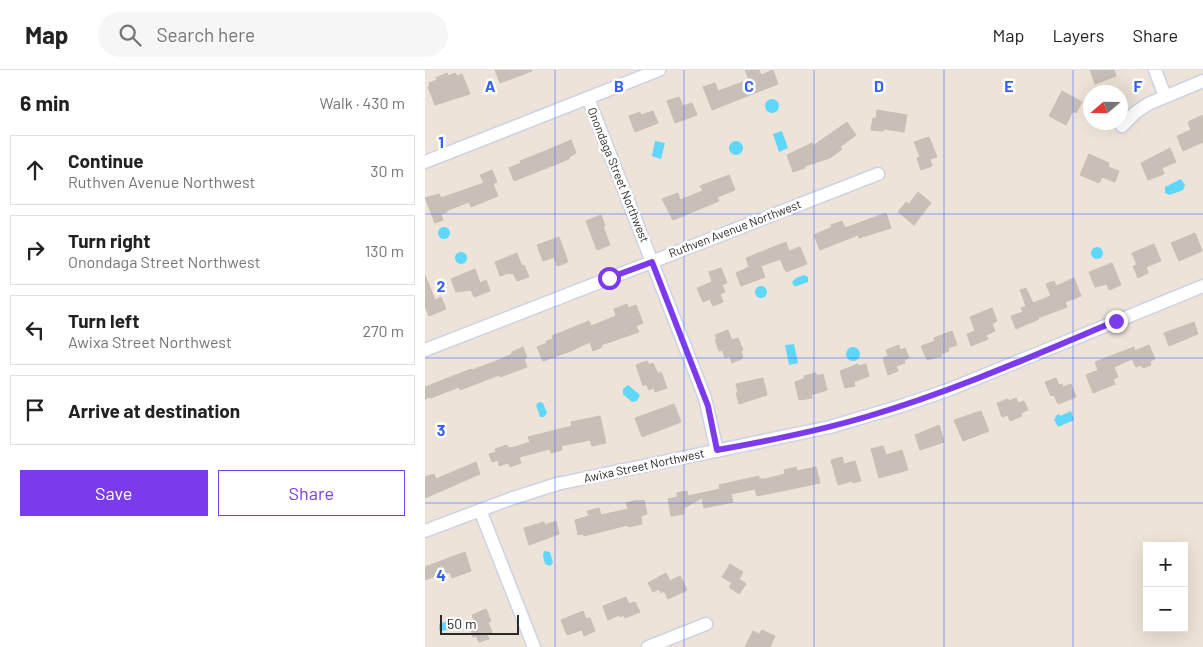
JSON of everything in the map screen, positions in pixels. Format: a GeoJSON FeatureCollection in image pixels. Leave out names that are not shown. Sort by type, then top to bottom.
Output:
{"type":"FeatureCollection","features":[{"type":"Feature","properties":{"kind":"street"},"geometry":{"type":"LineString","coordinates":[[425,162],[659,70]]}},
{"type":"Feature","properties":{"kind":"street"},"geometry":{"type":"LineString","coordinates":[[1155,70],[1165,96]]}},
{"type":"Feature","properties":{"kind":"street"},"geometry":{"type":"LineString","coordinates":[[1128,121],[1141,109],[1165,96],[1203,81]]}},
{"type":"Feature","properties":{"kind":"street","name":"Onondaga Street Northwest"},"geometry":{"type":"LineString","coordinates":[[588,98],[708,406],[717,450]]}},
{"type":"Feature","properties":{"kind":"street","name":"Ruthven Avenue Northwest"},"geometry":{"type":"LineString","coordinates":[[425,350],[878,174]]}},
{"type":"Feature","properties":{"kind":"street","name":"Awixa Street Northwest"},"geometry":{"type":"LineString","coordinates":[[425,531],[524,494],[557,484],[830,428],[924,399],[1203,286]]}},
{"type":"Feature","properties":{"kind":"street"},"geometry":{"type":"LineString","coordinates":[[480,510],[534,647]]}},
{"type":"Feature","properties":{"kind":"street"},"geometry":{"type":"LineString","coordinates":[[648,647],[706,624]]}},
{"type":"Feature","properties":{"kind":"water"},"geometry":{"type":"Polygon","coordinates":[[[772,99],[777,101],[779,106],[777,111],[772,113],[767,111],[765,106],[767,101],[772,99]]]}},
{"type":"Feature","properties":{"kind":"water"},"geometry":{"type":"Polygon","coordinates":[[[782,131],[788,148],[779,152],[773,134],[782,131]]]}},
{"type":"Feature","properties":{"kind":"water"},"geometry":{"type":"Polygon","coordinates":[[[655,141],[665,143],[661,159],[652,156],[655,141]]]}},
{"type":"Feature","properties":{"kind":"water"},"geometry":{"type":"Polygon","coordinates":[[[736,141],[741,143],[743,148],[741,153],[736,155],[731,153],[729,148],[731,143],[736,141]]]}},
{"type":"Feature","properties":{"kind":"water"},"geometry":{"type":"Polygon","coordinates":[[[1181,179],[1185,185],[1183,190],[1170,195],[1165,193],[1165,187],[1181,179]]]}},
{"type":"Feature","properties":{"kind":"water"},"geometry":{"type":"Polygon","coordinates":[[[444,227],[450,233],[444,239],[438,233],[444,227]]]}},
{"type":"Feature","properties":{"kind":"water"},"geometry":{"type":"Polygon","coordinates":[[[1097,247],[1103,253],[1097,259],[1091,253],[1097,247]]]}},
{"type":"Feature","properties":{"kind":"water"},"geometry":{"type":"Polygon","coordinates":[[[459,252],[463,252],[467,258],[463,264],[459,264],[455,260],[455,256],[459,252]]]}},
{"type":"Feature","properties":{"kind":"water"},"geometry":{"type":"Polygon","coordinates":[[[804,275],[808,277],[808,282],[794,286],[792,282],[804,275]]]}},
{"type":"Feature","properties":{"kind":"water"},"geometry":{"type":"Polygon","coordinates":[[[761,286],[767,292],[761,298],[755,292],[761,286]]]}},
{"type":"Feature","properties":{"kind":"water"},"geometry":{"type":"Polygon","coordinates":[[[794,344],[798,363],[789,365],[785,345],[794,344]]]}},
{"type":"Feature","properties":{"kind":"water"},"geometry":{"type":"Polygon","coordinates":[[[853,347],[858,349],[860,354],[858,359],[853,361],[848,359],[846,354],[848,349],[853,347]]]}},
{"type":"Feature","properties":{"kind":"water"},"geometry":{"type":"Polygon","coordinates":[[[628,385],[640,395],[637,401],[632,402],[623,394],[623,389],[628,385]]]}},
{"type":"Feature","properties":{"kind":"water"},"geometry":{"type":"Polygon","coordinates":[[[539,402],[543,403],[547,413],[544,417],[540,417],[536,405],[539,402]]]}},
{"type":"Feature","properties":{"kind":"water"},"geometry":{"type":"Polygon","coordinates":[[[1071,411],[1074,420],[1058,427],[1054,419],[1056,418],[1055,416],[1071,411]]]}},
{"type":"Feature","properties":{"kind":"water"},"geometry":{"type":"Polygon","coordinates":[[[544,551],[550,552],[553,563],[550,566],[545,564],[544,551]]]}},
{"type":"Feature","properties":{"kind":"water"},"geometry":{"type":"Polygon","coordinates":[[[450,620],[453,621],[455,627],[443,631],[439,630],[439,624],[450,620]]]}},
{"type":"Feature","properties":{"kind":"building"},"geometry":{"type":"Polygon","coordinates":[[[495,70],[532,70],[532,71],[500,83],[495,70]]]}},
{"type":"Feature","properties":{"kind":"building"},"geometry":{"type":"Polygon","coordinates":[[[745,70],[759,70],[761,75],[773,70],[778,84],[712,110],[703,87],[715,83],[718,91],[749,80],[745,70]]]}},
{"type":"Feature","properties":{"kind":"building"},"geometry":{"type":"Polygon","coordinates":[[[1090,70],[1114,70],[1116,76],[1095,84],[1090,70]]]}},
{"type":"Feature","properties":{"kind":"building"},"geometry":{"type":"Polygon","coordinates":[[[447,73],[448,76],[455,73],[457,76],[462,74],[470,94],[435,105],[428,87],[430,86],[429,83],[447,73]]]}},
{"type":"Feature","properties":{"kind":"building"},"geometry":{"type":"Polygon","coordinates":[[[1062,91],[1082,102],[1076,113],[1073,111],[1066,125],[1049,116],[1062,91]]]}},
{"type":"Feature","properties":{"kind":"building"},"geometry":{"type":"Polygon","coordinates":[[[679,97],[683,106],[692,103],[697,115],[675,123],[667,101],[679,97]]]}},
{"type":"Feature","properties":{"kind":"building"},"geometry":{"type":"Polygon","coordinates":[[[877,110],[907,115],[904,132],[884,129],[883,131],[871,130],[873,118],[876,118],[877,110]]]}},
{"type":"Feature","properties":{"kind":"building"},"geometry":{"type":"Polygon","coordinates":[[[653,111],[658,123],[635,132],[629,116],[640,112],[641,115],[653,111]]]}},
{"type":"Feature","properties":{"kind":"building"},"geometry":{"type":"Polygon","coordinates":[[[1203,115],[1203,142],[1183,151],[1177,136],[1191,130],[1188,122],[1203,115]]]}},
{"type":"Feature","properties":{"kind":"building"},"geometry":{"type":"Polygon","coordinates":[[[847,122],[856,135],[840,147],[842,149],[830,158],[793,172],[787,155],[812,143],[813,146],[847,122]]]}},
{"type":"Feature","properties":{"kind":"building"},"geometry":{"type":"Polygon","coordinates":[[[929,137],[937,157],[930,159],[932,166],[921,170],[917,158],[920,157],[914,142],[929,137]]]}},
{"type":"Feature","properties":{"kind":"building"},"geometry":{"type":"Polygon","coordinates":[[[571,140],[576,153],[569,157],[569,159],[514,181],[509,168],[521,163],[520,161],[571,140]]]}},
{"type":"Feature","properties":{"kind":"building"},"geometry":{"type":"Polygon","coordinates":[[[1170,148],[1176,162],[1162,168],[1164,174],[1148,180],[1141,163],[1170,148]]]}},
{"type":"Feature","properties":{"kind":"building"},"geometry":{"type":"Polygon","coordinates":[[[1089,154],[1109,163],[1108,167],[1119,171],[1115,182],[1102,177],[1099,183],[1080,175],[1089,154]]]}},
{"type":"Feature","properties":{"kind":"building"},"geometry":{"type":"Polygon","coordinates":[[[492,170],[497,182],[493,184],[498,196],[471,207],[469,202],[446,211],[441,214],[443,220],[435,223],[425,198],[439,194],[441,198],[484,183],[480,175],[492,170]]]}},
{"type":"Feature","properties":{"kind":"building"},"geometry":{"type":"Polygon","coordinates":[[[729,175],[735,190],[717,197],[719,201],[673,220],[662,199],[678,193],[680,200],[703,191],[700,186],[729,175]]]}},
{"type":"Feature","properties":{"kind":"building"},"geometry":{"type":"Polygon","coordinates":[[[918,192],[931,203],[914,225],[898,212],[906,202],[909,204],[918,192]]]}},
{"type":"Feature","properties":{"kind":"building"},"geometry":{"type":"Polygon","coordinates":[[[886,213],[891,228],[859,238],[858,235],[820,250],[814,235],[832,227],[831,225],[842,221],[845,228],[886,213]]]}},
{"type":"Feature","properties":{"kind":"building"},"geometry":{"type":"Polygon","coordinates":[[[601,215],[610,245],[597,250],[586,221],[601,215]]]}},
{"type":"Feature","properties":{"kind":"building"},"geometry":{"type":"Polygon","coordinates":[[[1195,233],[1202,251],[1179,261],[1171,243],[1195,233]]]}},
{"type":"Feature","properties":{"kind":"building"},"geometry":{"type":"Polygon","coordinates":[[[559,237],[568,262],[557,266],[554,257],[543,261],[537,245],[559,237]]]}},
{"type":"Feature","properties":{"kind":"building"},"geometry":{"type":"Polygon","coordinates":[[[786,242],[789,251],[800,247],[807,264],[786,272],[780,259],[761,266],[765,277],[741,286],[736,273],[749,267],[746,258],[786,242]]]}},
{"type":"Feature","properties":{"kind":"building"},"geometry":{"type":"Polygon","coordinates":[[[1154,244],[1161,261],[1146,267],[1148,273],[1138,278],[1133,266],[1137,265],[1132,253],[1154,244]]]}},
{"type":"Feature","properties":{"kind":"building"},"geometry":{"type":"Polygon","coordinates":[[[517,253],[529,277],[517,281],[513,273],[500,276],[495,262],[517,253]]]}},
{"type":"Feature","properties":{"kind":"building"},"geometry":{"type":"Polygon","coordinates":[[[1112,263],[1121,285],[1109,290],[1107,284],[1095,287],[1089,272],[1112,263]]]}},
{"type":"Feature","properties":{"kind":"building"},"geometry":{"type":"Polygon","coordinates":[[[721,268],[727,283],[722,285],[725,292],[720,294],[723,302],[713,306],[710,299],[703,302],[697,288],[712,282],[709,272],[721,268]]]}},
{"type":"Feature","properties":{"kind":"building"},"geometry":{"type":"Polygon","coordinates":[[[475,269],[480,283],[486,280],[490,291],[474,297],[471,290],[456,292],[451,279],[475,269]]]}},
{"type":"Feature","properties":{"kind":"building"},"geometry":{"type":"Polygon","coordinates":[[[425,275],[435,300],[441,297],[446,309],[429,316],[425,306],[425,275]]]}},
{"type":"Feature","properties":{"kind":"building"},"geometry":{"type":"Polygon","coordinates":[[[1074,278],[1081,296],[1065,302],[1067,307],[1016,329],[1011,316],[1023,312],[1021,308],[1026,306],[1020,290],[1026,288],[1033,303],[1051,296],[1046,284],[1054,281],[1056,286],[1074,278]]]}},
{"type":"Feature","properties":{"kind":"building"},"geometry":{"type":"Polygon","coordinates":[[[627,304],[628,308],[636,305],[643,323],[636,326],[639,332],[601,345],[602,347],[593,351],[590,342],[543,361],[537,347],[553,339],[552,336],[589,321],[591,326],[616,316],[614,309],[627,304]]]}},
{"type":"Feature","properties":{"kind":"building"},"geometry":{"type":"Polygon","coordinates":[[[992,308],[997,321],[992,324],[995,331],[986,335],[988,339],[971,346],[967,334],[975,331],[970,317],[992,308]]]}},
{"type":"Feature","properties":{"kind":"building"},"geometry":{"type":"Polygon","coordinates":[[[1194,322],[1198,334],[1169,346],[1164,333],[1194,322]]]}},
{"type":"Feature","properties":{"kind":"building"},"geometry":{"type":"Polygon","coordinates":[[[728,330],[732,340],[738,338],[743,350],[741,351],[743,358],[732,363],[730,356],[725,358],[722,350],[719,351],[715,340],[717,339],[715,335],[728,330]]]}},
{"type":"Feature","properties":{"kind":"building"},"geometry":{"type":"Polygon","coordinates":[[[952,331],[957,345],[948,348],[949,351],[941,354],[942,356],[927,360],[921,346],[935,341],[934,338],[952,331]]]}},
{"type":"Feature","properties":{"kind":"building"},"geometry":{"type":"Polygon","coordinates":[[[899,345],[900,350],[905,348],[909,358],[904,360],[905,363],[896,366],[898,371],[888,375],[883,358],[888,356],[886,350],[899,345]]]}},
{"type":"Feature","properties":{"kind":"building"},"geometry":{"type":"Polygon","coordinates":[[[1149,345],[1155,359],[1150,361],[1151,365],[1143,368],[1141,365],[1136,367],[1132,359],[1114,367],[1118,377],[1113,379],[1115,384],[1093,393],[1086,375],[1098,370],[1095,362],[1134,347],[1135,351],[1149,345]]]}},
{"type":"Feature","properties":{"kind":"building"},"geometry":{"type":"Polygon","coordinates":[[[523,347],[527,358],[524,359],[527,367],[500,377],[499,375],[460,390],[459,387],[425,399],[425,387],[494,362],[523,347]]]}},
{"type":"Feature","properties":{"kind":"building"},"geometry":{"type":"Polygon","coordinates":[[[647,361],[649,365],[653,363],[658,374],[661,372],[667,388],[655,392],[654,388],[649,390],[646,384],[643,386],[636,365],[647,361]]]}},
{"type":"Feature","properties":{"kind":"building"},"geometry":{"type":"Polygon","coordinates":[[[858,364],[859,366],[866,364],[869,376],[854,382],[855,386],[845,388],[840,371],[858,364]]]}},
{"type":"Feature","properties":{"kind":"building"},"geometry":{"type":"Polygon","coordinates":[[[816,373],[817,376],[823,374],[827,390],[811,395],[812,398],[799,400],[795,382],[804,379],[804,376],[816,373]]]}},
{"type":"Feature","properties":{"kind":"building"},"geometry":{"type":"Polygon","coordinates":[[[763,378],[767,395],[739,404],[736,384],[763,378]]]}},
{"type":"Feature","properties":{"kind":"building"},"geometry":{"type":"Polygon","coordinates":[[[1056,378],[1059,385],[1062,384],[1063,387],[1071,384],[1076,397],[1058,404],[1054,395],[1051,396],[1045,382],[1056,378]]]}},
{"type":"Feature","properties":{"kind":"building"},"geometry":{"type":"Polygon","coordinates":[[[1016,398],[1018,403],[1024,401],[1028,410],[1021,413],[1022,416],[1010,421],[1008,415],[1002,417],[997,403],[1016,398]]]}},
{"type":"Feature","properties":{"kind":"building"},"geometry":{"type":"Polygon","coordinates":[[[674,404],[681,422],[642,437],[635,418],[674,404]]]}},
{"type":"Feature","properties":{"kind":"building"},"geometry":{"type":"Polygon","coordinates":[[[981,411],[989,431],[963,441],[954,420],[981,411]]]}},
{"type":"Feature","properties":{"kind":"building"},"geometry":{"type":"Polygon","coordinates":[[[600,416],[606,443],[592,446],[590,440],[561,446],[562,450],[551,453],[550,449],[519,457],[521,463],[510,467],[508,463],[499,466],[498,460],[492,462],[489,454],[496,452],[495,449],[507,445],[508,448],[515,447],[530,442],[528,437],[572,426],[571,422],[600,416]]]}},
{"type":"Feature","properties":{"kind":"building"},"geometry":{"type":"Polygon","coordinates":[[[939,425],[944,442],[920,450],[915,435],[939,425]]]}},
{"type":"Feature","properties":{"kind":"building"},"geometry":{"type":"Polygon","coordinates":[[[883,446],[886,455],[902,450],[908,470],[879,478],[871,449],[883,446]]]}},
{"type":"Feature","properties":{"kind":"building"},"geometry":{"type":"Polygon","coordinates":[[[842,457],[844,464],[855,461],[861,481],[853,483],[852,481],[838,485],[831,460],[842,457]]]}},
{"type":"Feature","properties":{"kind":"building"},"geometry":{"type":"Polygon","coordinates":[[[476,462],[480,474],[425,498],[425,477],[434,474],[436,479],[476,462]]]}},
{"type":"Feature","properties":{"kind":"building"},"geometry":{"type":"Polygon","coordinates":[[[796,467],[797,471],[816,467],[820,483],[757,496],[755,489],[731,494],[733,502],[704,508],[702,498],[684,508],[684,514],[671,516],[668,499],[677,497],[677,493],[687,491],[688,496],[720,489],[719,485],[759,476],[759,479],[765,479],[785,474],[784,470],[796,467]]]}},
{"type":"Feature","properties":{"kind":"building"},"geometry":{"type":"Polygon","coordinates":[[[644,500],[647,514],[641,516],[642,524],[628,527],[628,525],[584,536],[583,534],[578,535],[575,520],[589,516],[587,511],[599,508],[601,515],[628,509],[626,503],[644,500]]]}},
{"type":"Feature","properties":{"kind":"building"},"geometry":{"type":"Polygon","coordinates":[[[556,521],[559,534],[529,545],[524,528],[544,522],[545,525],[556,521]]]}},
{"type":"Feature","properties":{"kind":"building"},"geometry":{"type":"Polygon","coordinates":[[[465,552],[471,571],[452,578],[450,572],[425,580],[425,567],[465,552]]]}},
{"type":"Feature","properties":{"kind":"building"},"geometry":{"type":"Polygon","coordinates":[[[730,564],[743,572],[739,579],[746,584],[739,594],[729,587],[732,583],[722,577],[730,564]]]}},
{"type":"Feature","properties":{"kind":"building"},"geometry":{"type":"Polygon","coordinates":[[[666,573],[670,581],[680,576],[687,590],[668,599],[664,591],[661,593],[659,589],[653,592],[648,583],[666,573]]]}},
{"type":"Feature","properties":{"kind":"building"},"geometry":{"type":"Polygon","coordinates":[[[626,597],[629,604],[635,602],[640,612],[625,618],[624,615],[620,617],[619,615],[608,620],[603,606],[626,597]]]}},
{"type":"Feature","properties":{"kind":"building"},"geometry":{"type":"Polygon","coordinates":[[[486,609],[491,621],[488,622],[492,632],[487,634],[489,639],[479,642],[476,636],[473,637],[469,625],[475,623],[472,615],[486,609]]]}},
{"type":"Feature","properties":{"kind":"building"},"geometry":{"type":"Polygon","coordinates":[[[583,611],[586,619],[590,618],[595,631],[584,636],[582,630],[567,635],[561,620],[583,611]]]}},
{"type":"Feature","properties":{"kind":"building"},"geometry":{"type":"Polygon","coordinates":[[[762,630],[775,636],[770,647],[745,647],[753,631],[759,634],[762,630]]]}},
{"type":"Feature","properties":{"kind":"route"},"geometry":{"type":"LineString","coordinates":[[609,278],[652,262],[708,406],[717,450],[830,428],[868,417],[949,390],[1116,321]]}}]}
